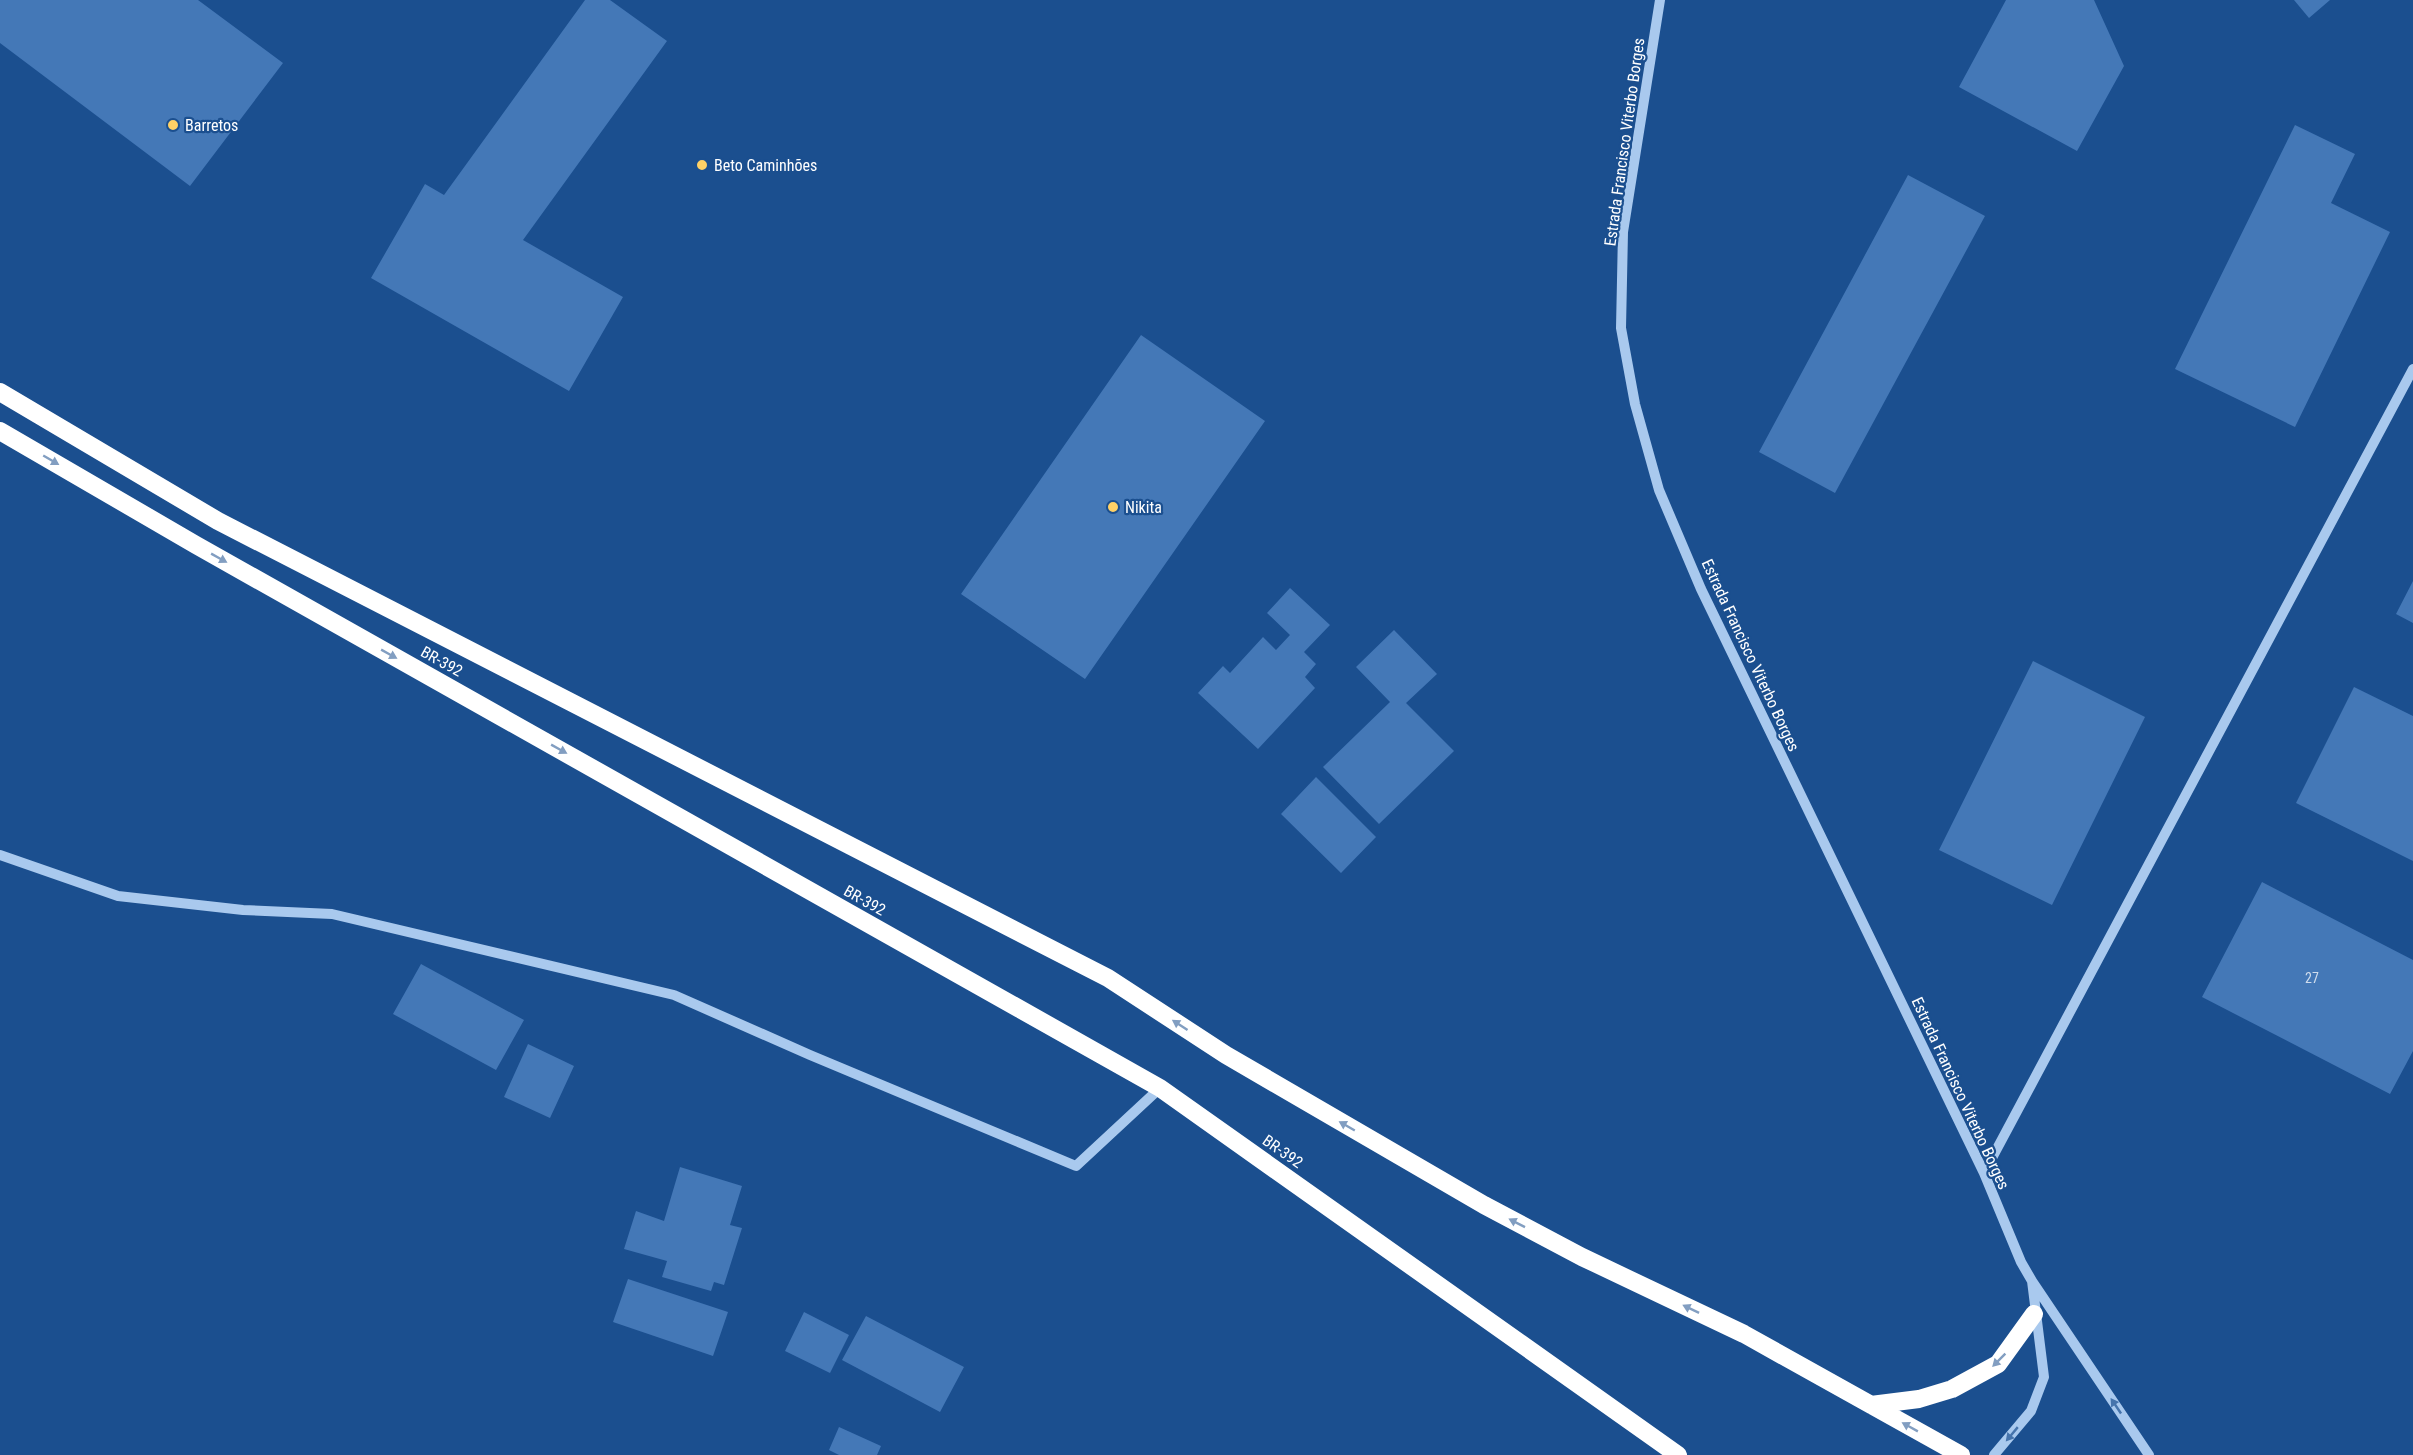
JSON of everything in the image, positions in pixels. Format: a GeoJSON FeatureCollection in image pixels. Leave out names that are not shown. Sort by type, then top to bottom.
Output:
{"type":"FeatureCollection","features":[{"type":"Feature","properties":{"kind":"highway","name":"BR-392"},"geometry":{"type":"LineString","coordinates":[[0,392],[218,521],[1108,978],[1226,1055],[1484,1205],[1582,1257],[1744,1335],[1961,1455]]}},
{"type":"Feature","properties":{"kind":"highway","name":"BR-392"},"geometry":{"type":"LineString","coordinates":[[0,431],[196,545],[1160,1088],[1678,1455]]}},
{"type":"Feature","properties":{"kind":"highway"},"geometry":{"type":"LineString","coordinates":[[1871,1405],[1919,1399],[1952,1389],[1998,1364],[2034,1314]]}},
{"type":"Feature","properties":{"kind":"street","name":"Estrada Francisco Viterbo Borges"},"geometry":{"type":"LineString","coordinates":[[1660,0],[1623,232],[1622,328],[1635,404],[1659,490],[1701,589],[1984,1173],[2021,1262],[2149,1455]]}},
{"type":"Feature","properties":{"kind":"street"},"geometry":{"type":"LineString","coordinates":[[1984,1173],[2413,369]]}},
{"type":"Feature","properties":{"kind":"street"},"geometry":{"type":"LineString","coordinates":[[0,855],[118,896],[243,910],[332,914],[674,995],[810,1055],[1076,1166],[1160,1088]]}},
{"type":"Feature","properties":{"kind":"street","name":"Estrada Francisco Viterbo Borges"},"geometry":{"type":"LineString","coordinates":[[1994,1455],[2031,1411],[2044,1377],[2034,1314],[2032,1281]]}},
{"type":"Feature","properties":{"kind":"building","name":"Barretos"},"geometry":{"type":"Polygon","coordinates":[[[0,0],[198,0],[283,63],[190,186],[0,43],[0,0]]]}},
{"type":"Feature","properties":{"kind":"building"},"geometry":{"type":"Polygon","coordinates":[[[585,0],[610,0],[667,41],[523,240],[623,297],[569,391],[371,278],[425,184],[444,195],[585,0]]]}},
{"type":"Feature","properties":{"kind":"building"},"geometry":{"type":"Polygon","coordinates":[[[2006,0],[2094,0],[2124,66],[2077,151],[1959,87],[2006,0]]]}},
{"type":"Feature","properties":{"kind":"building"},"geometry":{"type":"Polygon","coordinates":[[[2294,0],[2330,0],[2309,18],[2294,0]]]}},
{"type":"Feature","properties":{"kind":"building"},"geometry":{"type":"Polygon","coordinates":[[[2295,125],[2355,154],[2331,203],[2390,232],[2295,427],[2175,369],[2295,125]]]}},
{"type":"Feature","properties":{"kind":"building"},"geometry":{"type":"Polygon","coordinates":[[[1908,175],[1985,216],[1835,493],[1759,452],[1908,175]]]}},
{"type":"Feature","properties":{"kind":"building","name":"Nikita"},"geometry":{"type":"Polygon","coordinates":[[[1141,335],[1265,421],[1085,679],[961,594],[1141,335]]]}},
{"type":"Feature","properties":{"kind":"building"},"geometry":{"type":"Polygon","coordinates":[[[2413,581],[2413,623],[2396,614],[2413,581]]]}},
{"type":"Feature","properties":{"kind":"building"},"geometry":{"type":"Polygon","coordinates":[[[1290,588],[1330,625],[1304,652],[1316,664],[1305,677],[1315,688],[1258,749],[1198,693],[1223,666],[1230,673],[1263,637],[1276,650],[1290,635],[1267,613],[1290,588]]]}},
{"type":"Feature","properties":{"kind":"building"},"geometry":{"type":"Polygon","coordinates":[[[1394,630],[1437,674],[1406,703],[1454,751],[1379,824],[1323,767],[1390,702],[1356,667],[1394,630]]]}},
{"type":"Feature","properties":{"kind":"building"},"geometry":{"type":"Polygon","coordinates":[[[2033,661],[2145,717],[2052,905],[1939,850],[2033,661]]]}},
{"type":"Feature","properties":{"kind":"building"},"geometry":{"type":"Polygon","coordinates":[[[2354,687],[2413,716],[2413,861],[2296,803],[2354,687]]]}},
{"type":"Feature","properties":{"kind":"building"},"geometry":{"type":"Polygon","coordinates":[[[1316,777],[1376,837],[1341,873],[1281,814],[1316,777]]]}},
{"type":"Feature","properties":{"kind":"building"},"geometry":{"type":"Polygon","coordinates":[[[2262,882],[2413,960],[2413,1051],[2390,1094],[2202,997],[2262,882]]]}},
{"type":"Feature","properties":{"kind":"building"},"geometry":{"type":"Polygon","coordinates":[[[421,964],[524,1020],[496,1070],[393,1014],[421,964]]]}},
{"type":"Feature","properties":{"kind":"building"},"geometry":{"type":"Polygon","coordinates":[[[528,1044],[574,1066],[550,1118],[504,1097],[528,1044]]]}},
{"type":"Feature","properties":{"kind":"building"},"geometry":{"type":"Polygon","coordinates":[[[680,1167],[742,1186],[730,1225],[742,1228],[724,1285],[714,1282],[711,1291],[662,1277],[667,1261],[624,1249],[636,1211],[664,1221],[680,1167]]]}},
{"type":"Feature","properties":{"kind":"building"},"geometry":{"type":"Polygon","coordinates":[[[628,1279],[728,1312],[713,1356],[613,1322],[628,1279]]]}},
{"type":"Feature","properties":{"kind":"building"},"geometry":{"type":"Polygon","coordinates":[[[804,1312],[849,1335],[830,1373],[785,1351],[804,1312]]]}},
{"type":"Feature","properties":{"kind":"building"},"geometry":{"type":"Polygon","coordinates":[[[866,1316],[964,1367],[940,1412],[842,1360],[866,1316]]]}},
{"type":"Feature","properties":{"kind":"building"},"geometry":{"type":"Polygon","coordinates":[[[839,1427],[881,1446],[877,1455],[839,1455],[829,1450],[839,1427]]]}},
{"type":"Feature","properties":{"kind":"place","name":"Barretos"},"geometry":{"type":"Point","coordinates":[173,125]}},
{"type":"Feature","properties":{"kind":"place","name":"Beto Caminhões"},"geometry":{"type":"Point","coordinates":[702,165]}},
{"type":"Feature","properties":{"kind":"place","name":"Nikita"},"geometry":{"type":"Point","coordinates":[1113,507]}}]}
